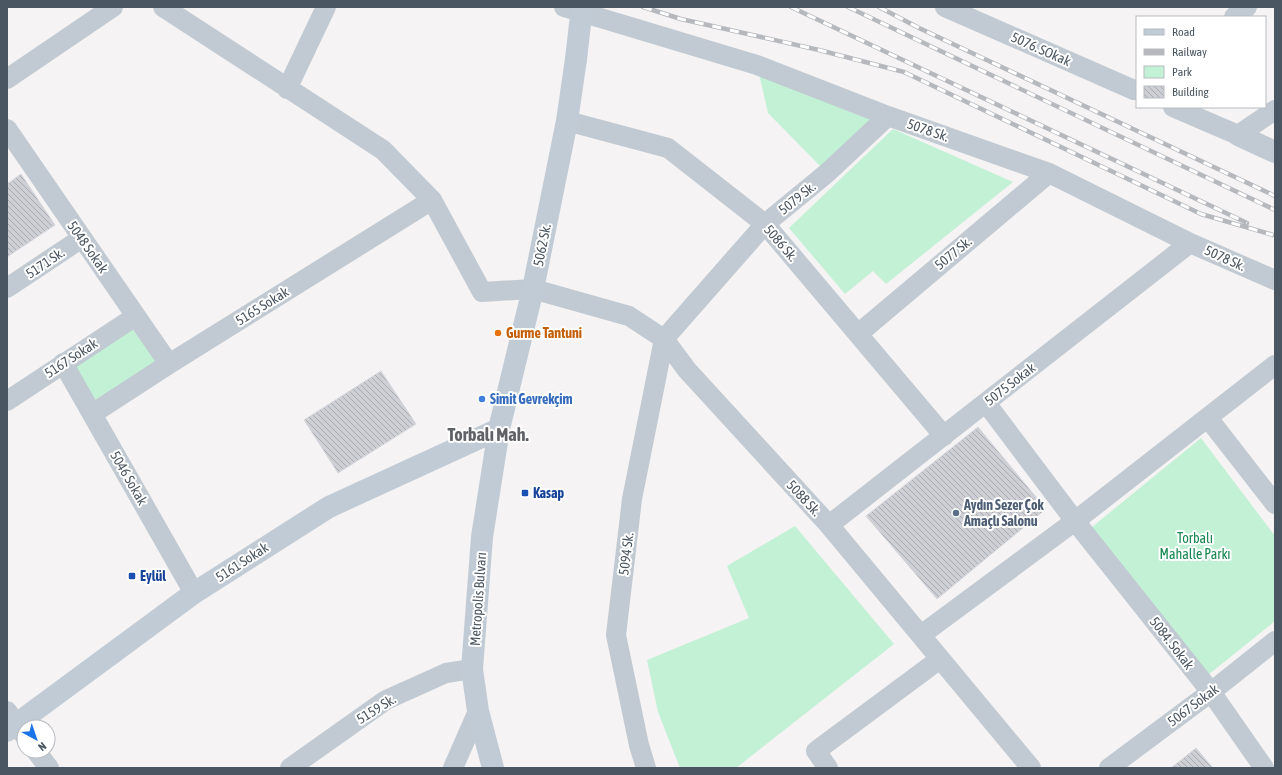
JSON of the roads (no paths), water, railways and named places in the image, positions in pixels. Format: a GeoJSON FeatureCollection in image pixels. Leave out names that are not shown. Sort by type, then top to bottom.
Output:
{"type":"FeatureCollection","features":[{"type":"Feature","properties":{"kind":"main road","name":"5062 Sk."},"geometry":{"type":"LineString","coordinates":[[499,428],[533,289],[567,121],[576,59],[572,8]]}},
{"type":"Feature","properties":{"kind":"main road","name":"5161 Sokak"},"geometry":{"type":"LineString","coordinates":[[14,726],[194,593],[329,507],[499,428]]}},
{"type":"Feature","properties":{"kind":"main road","name":"Metropolis Bulvarı"},"geometry":{"type":"LineString","coordinates":[[493,768],[478,711],[472,668],[482,537],[499,428]]}},
{"type":"Feature","properties":{"kind":"street"},"geometry":{"type":"LineString","coordinates":[[7,79],[113,7]]}},
{"type":"Feature","properties":{"kind":"street"},"geometry":{"type":"LineString","coordinates":[[163,7],[383,150],[432,200]]}},
{"type":"Feature","properties":{"kind":"street"},"geometry":{"type":"LineString","coordinates":[[287,89],[326,7]]}},
{"type":"Feature","properties":{"kind":"street","name":"5076. SOkak"},"geometry":{"type":"LineString","coordinates":[[945,7],[1136,90]]}},
{"type":"Feature","properties":{"kind":"street"},"geometry":{"type":"LineString","coordinates":[[1235,16],[1247,7]]}},
{"type":"Feature","properties":{"kind":"street","name":"5078 Sk."},"geometry":{"type":"LineString","coordinates":[[572,8],[757,65],[888,116],[1049,173],[1190,243],[1275,280]]}},
{"type":"Feature","properties":{"kind":"street"},"geometry":{"type":"LineString","coordinates":[[1175,108],[1275,152]]}},
{"type":"Feature","properties":{"kind":"street"},"geometry":{"type":"LineString","coordinates":[[1238,135],[1275,110]]}},
{"type":"Feature","properties":{"kind":"street","name":"5079 Sk."},"geometry":{"type":"LineString","coordinates":[[664,339],[765,224],[827,173],[888,116]]}},
{"type":"Feature","properties":{"kind":"street","name":"5086 Sk."},"geometry":{"type":"LineString","coordinates":[[567,121],[668,148],[765,224],[944,436]]}},
{"type":"Feature","properties":{"kind":"street","name":"5048 Sokak"},"geometry":{"type":"LineString","coordinates":[[8,133],[169,364]]}},
{"type":"Feature","properties":{"kind":"street","name":"5077 Sk."},"geometry":{"type":"LineString","coordinates":[[858,334],[1049,173]]}},
{"type":"Feature","properties":{"kind":"street","name":"5088 Sk."},"geometry":{"type":"LineString","coordinates":[[432,200],[482,292],[533,289],[629,316],[664,339],[687,370],[829,525],[1031,768]]}},
{"type":"Feature","properties":{"kind":"street","name":"5165 Sokak"},"geometry":{"type":"LineString","coordinates":[[92,414],[169,364],[432,200]]}},
{"type":"Feature","properties":{"kind":"street","name":"5171 Sk."},"geometry":{"type":"LineString","coordinates":[[7,288],[82,238]]}},
{"type":"Feature","properties":{"kind":"street","name":"5075 Sokak"},"geometry":{"type":"LineString","coordinates":[[829,525],[1190,243]]}},
{"type":"Feature","properties":{"kind":"street","name":"5167 Sokak"},"geometry":{"type":"LineString","coordinates":[[7,401],[136,316]]}},
{"type":"Feature","properties":{"kind":"street","name":"5094 Sk."},"geometry":{"type":"LineString","coordinates":[[646,768],[639,745],[616,635],[632,499],[664,339]]}},
{"type":"Feature","properties":{"kind":"street","name":"5046 Sokak"},"geometry":{"type":"LineString","coordinates":[[63,363],[194,593]]}},
{"type":"Feature","properties":{"kind":"street"},"geometry":{"type":"LineString","coordinates":[[921,635],[1075,521],[1275,365]]}},
{"type":"Feature","properties":{"kind":"street","name":"5084. Sokak"},"geometry":{"type":"LineString","coordinates":[[986,403],[1075,521],[1211,692],[1264,768]]}},
{"type":"Feature","properties":{"kind":"street"},"geometry":{"type":"LineString","coordinates":[[1208,418],[1275,504]]}},
{"type":"Feature","properties":{"kind":"street","name":"5067 Sokak"},"geometry":{"type":"LineString","coordinates":[[1109,768],[1211,692],[1275,641]]}},
{"type":"Feature","properties":{"kind":"street"},"geometry":{"type":"LineString","coordinates":[[828,768],[816,751],[940,659]]}},
{"type":"Feature","properties":{"kind":"street","name":"5159 Sk."},"geometry":{"type":"LineString","coordinates":[[290,768],[386,700],[446,673],[472,668]]}},
{"type":"Feature","properties":{"kind":"street"},"geometry":{"type":"LineString","coordinates":[[453,768],[478,711]]}},
{"type":"Feature","properties":{"kind":"street"},"geometry":{"type":"LineString","coordinates":[[42,759],[49,768]]}},
{"type":"Feature","properties":{"kind":"railway"},"geometry":{"type":"LineString","coordinates":[[643,7],[681,19],[819,50],[904,72],[1201,214],[1273,235]]}},
{"type":"Feature","properties":{"kind":"railway"},"geometry":{"type":"LineString","coordinates":[[791,7],[1247,223]]}},
{"type":"Feature","properties":{"kind":"railway"},"geometry":{"type":"LineString","coordinates":[[848,7],[1275,210]]}},
{"type":"Feature","properties":{"kind":"railway"},"geometry":{"type":"LineString","coordinates":[[879,7],[919,28],[1275,196]]}},
{"type":"Feature","properties":{"kind":"place","name":"Gurme Tantuni"},"geometry":{"type":"Point","coordinates":[498,333]}},
{"type":"Feature","properties":{"kind":"place","name":"Simit Gevrekçim"},"geometry":{"type":"Point","coordinates":[482,399]}},
{"type":"Feature","properties":{"kind":"place","name":"Kasap"},"geometry":{"type":"Point","coordinates":[525,493]}},
{"type":"Feature","properties":{"kind":"place","name":"Aydın Sezer Çok Amaçlı Salonu"},"geometry":{"type":"Point","coordinates":[956,513]}},
{"type":"Feature","properties":{"kind":"place","name":"Eylül"},"geometry":{"type":"Point","coordinates":[132,576]}},
{"type":"Feature","properties":{"kind":"district","name":"Torbalı Mah."},"geometry":{"type":"Point","coordinates":[488,435]}},
{"type":"Feature","properties":{"kind":"park label","name":"Torbalı Mahalle Parkı"},"geometry":{"type":"Point","coordinates":[1195,546]}}]}
